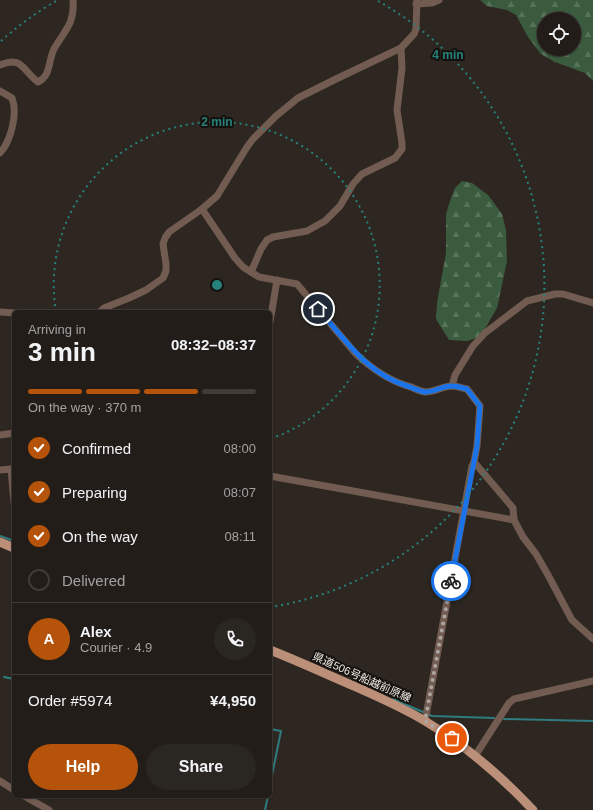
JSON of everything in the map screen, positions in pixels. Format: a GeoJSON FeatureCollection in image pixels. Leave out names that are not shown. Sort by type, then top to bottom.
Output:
{"type":"FeatureCollection","features":[{"type":"Feature","properties":{"kind":"main road"},"geometry":{"type":"LineString","coordinates":[[0,542],[12,547]]}},
{"type":"Feature","properties":{"kind":"main road","name":"県道506号船越前原線"},"geometry":{"type":"LineString","coordinates":[[272,651],[400,706],[425,721],[452,738],[475,756],[494,772],[533,810]]}},
{"type":"Feature","properties":{"kind":"street"},"geometry":{"type":"LineString","coordinates":[[0,65],[15,61],[19,63],[38,82],[42,80],[47,75],[54,50],[68,30],[73,14],[73,0]]}},
{"type":"Feature","properties":{"kind":"street"},"geometry":{"type":"LineString","coordinates":[[102,310],[146,290],[163,278],[166,271],[163,244],[164,238],[169,232],[202,209],[217,196],[247,147],[276,116],[298,98],[401,48],[414,34],[416,29],[417,2],[432,3],[439,0]]}},
{"type":"Feature","properties":{"kind":"street"},"geometry":{"type":"LineString","coordinates":[[251,272],[261,249],[267,240],[273,237],[307,231],[325,221],[340,206],[358,177],[395,158],[399,154],[402,149],[402,143],[397,102],[402,68],[401,48]]}},
{"type":"Feature","properties":{"kind":"street"},"geometry":{"type":"LineString","coordinates":[[0,91],[12,98],[15,110],[11,133],[7,144],[0,153]]}},
{"type":"Feature","properties":{"kind":"street"},"geometry":{"type":"LineString","coordinates":[[202,209],[235,258],[243,267],[259,277],[297,284],[356,354],[367,364],[380,373],[402,384],[424,392],[436,391],[444,387],[452,386],[467,389],[480,406],[477,446],[425,721]]}},
{"type":"Feature","properties":{"kind":"street"},"geometry":{"type":"LineString","coordinates":[[272,310],[277,280]]}},
{"type":"Feature","properties":{"kind":"street"},"geometry":{"type":"LineString","coordinates":[[452,386],[455,375],[473,346],[490,329],[527,301],[555,294],[563,294],[593,303]]}},
{"type":"Feature","properties":{"kind":"street"},"geometry":{"type":"LineString","coordinates":[[0,312],[12,313]]}},
{"type":"Feature","properties":{"kind":"street"},"geometry":{"type":"LineString","coordinates":[[0,434],[12,433]]}},
{"type":"Feature","properties":{"kind":"street"},"geometry":{"type":"LineString","coordinates":[[474,462],[512,508],[514,520],[523,537],[536,554],[572,620],[593,640]]}},
{"type":"Feature","properties":{"kind":"street"},"geometry":{"type":"LineString","coordinates":[[0,470],[11,469],[12,480]]}},
{"type":"Feature","properties":{"kind":"street"},"geometry":{"type":"LineString","coordinates":[[272,476],[514,520]]}},
{"type":"Feature","properties":{"kind":"street"},"geometry":{"type":"LineString","coordinates":[[475,756],[509,703],[514,699],[593,681]]}},
{"type":"Feature","properties":{"kind":"street"},"geometry":{"type":"LineString","coordinates":[[0,781],[12,789]]}},
{"type":"Feature","properties":{"kind":"street"},"geometry":{"type":"LineString","coordinates":[[28,798],[49,810]]}},
{"type":"Feature","properties":{"kind":"green space"},"geometry":{"type":"Polygon","coordinates":[[[480,0],[593,0],[593,81],[585,73],[555,62],[544,56],[581,56],[581,12],[537,12],[537,49],[528,37],[516,15],[507,10],[487,6],[480,0]]]}},
{"type":"Feature","properties":{"kind":"green space"},"geometry":{"type":"Polygon","coordinates":[[[462,181],[472,183],[488,195],[502,214],[506,230],[507,261],[497,308],[480,337],[467,341],[449,340],[436,319],[437,303],[446,253],[446,214],[455,188],[462,181]]]}},
{"type":"Feature","properties":{"kind":"waterway"},"geometry":{"type":"LineString","coordinates":[[0,536],[12,540]]}},
{"type":"Feature","properties":{"kind":"waterway"},"geometry":{"type":"LineString","coordinates":[[4,677],[12,679]]}},
{"type":"Feature","properties":{"kind":"waterway"},"geometry":{"type":"LineString","coordinates":[[393,699],[432,716],[494,718]]}},
{"type":"Feature","properties":{"kind":"waterway"},"geometry":{"type":"LineString","coordinates":[[504,719],[593,721]]}},
{"type":"Feature","properties":{"kind":"waterway"},"geometry":{"type":"LineString","coordinates":[[272,729],[281,731],[272,775]]}},
{"type":"Feature","properties":{"kind":"waterway"},"geometry":{"type":"LineString","coordinates":[[265,810],[268,798]]}},
{"type":"Feature","properties":{"kind":"way so far"},"geometry":{"type":"LineString","coordinates":[[451,581],[425,721],[452,738]]}},
{"type":"Feature","properties":{"kind":"route"},"geometry":{"type":"LineString","coordinates":[[318,309],[356,354],[367,364],[391,380],[424,392],[436,391],[444,387],[452,386],[467,389],[474,396],[480,406],[477,446],[451,581]]}}]}
